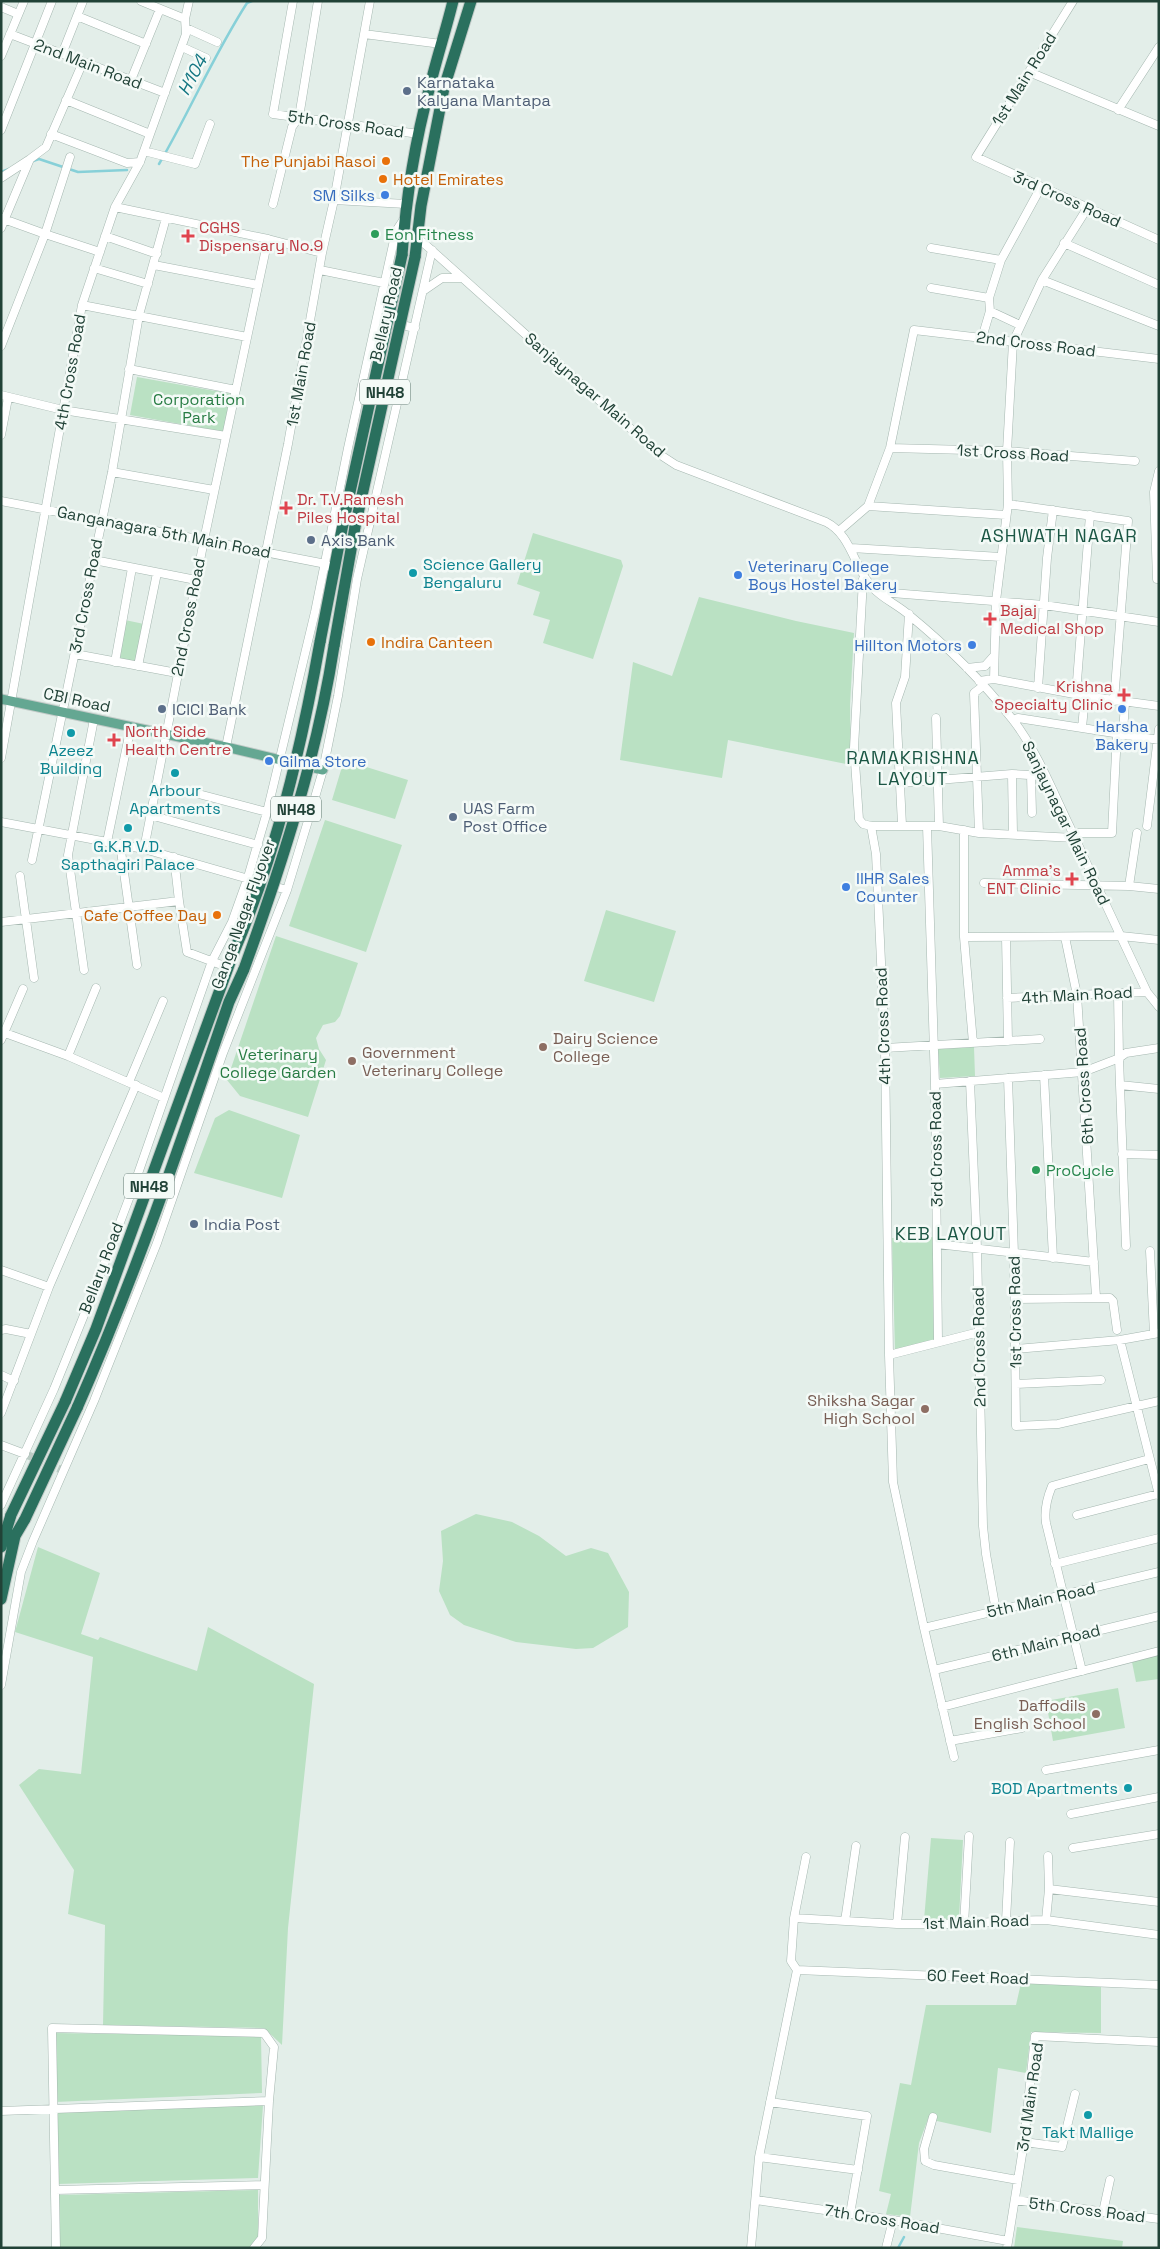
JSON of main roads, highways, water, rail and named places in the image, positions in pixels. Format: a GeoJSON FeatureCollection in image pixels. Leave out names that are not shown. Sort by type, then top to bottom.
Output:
{"type":"FeatureCollection","features":[{"type":"Feature","properties":{"kind":"highway","name":"Bellary Road"},"geometry":{"type":"LineString","coordinates":[[330,567],[343,524],[402,255],[406,204],[419,134],[453,1]]}},
{"type":"Feature","properties":{"kind":"highway","name":"Bellary Road"},"geometry":{"type":"LineString","coordinates":[[351,578],[355,527],[415,257],[421,206],[444,88],[471,1]]}},
{"type":"Feature","properties":{"kind":"highway","name":"Ganga Nagar Flyover"},"geometry":{"type":"LineString","coordinates":[[227,967],[256,895],[279,821],[304,726],[320,642],[330,567]]}},
{"type":"Feature","properties":{"kind":"highway","name":"Ganga Nagar Flyover"},"geometry":{"type":"LineString","coordinates":[[216,1058],[229,1002],[244,969],[290,831],[327,690],[334,646],[351,578]]}},
{"type":"Feature","properties":{"kind":"highway","name":"Bellary Road"},"geometry":{"type":"LineString","coordinates":[[1,1547],[11,1515],[65,1402],[96,1329],[227,967]]}},
{"type":"Feature","properties":{"kind":"highway","name":"Bellary Road"},"geometry":{"type":"LineString","coordinates":[[1,1600],[15,1536],[78,1408],[104,1348],[216,1058]]}},
{"type":"Feature","properties":{"kind":"main road","name":"CBI Road"},"geometry":{"type":"LineString","coordinates":[[1,699],[131,726],[323,770]]}},
{"type":"Feature","properties":{"kind":"waterway","name":"H104"},"geometry":{"type":"LineString","coordinates":[[159,164],[235,22],[247,3],[252,1]]}},
{"type":"Feature","properties":{"kind":"waterway","name":"H104"},"geometry":{"type":"LineString","coordinates":[[33,161],[39,159],[78,172],[127,170]]}},
{"type":"Feature","properties":{"kind":"waterway","name":"H104"},"geometry":{"type":"LineString","coordinates":[[1,172],[9,169]]}},
{"type":"Feature","properties":{"kind":"waterway"},"geometry":{"type":"LineString","coordinates":[[898,2248],[904,2237]]}},
{"type":"Feature","properties":{"kind":"tunnel"},"geometry":{"type":"LineString","coordinates":[[25,1454],[64,1471]]}},
{"type":"Feature","properties":{"kind":"place","name":"Karnataka Kalyana Mantapa"},"geometry":{"type":"Point","coordinates":[407,91]}},
{"type":"Feature","properties":{"kind":"place","name":"The Punjabi Rasoi"},"geometry":{"type":"Point","coordinates":[386,161]}},
{"type":"Feature","properties":{"kind":"place","name":"Hotel Emirates"},"geometry":{"type":"Point","coordinates":[383,179]}},
{"type":"Feature","properties":{"kind":"place","name":"SM Silks"},"geometry":{"type":"Point","coordinates":[385,195]}},
{"type":"Feature","properties":{"kind":"place","name":"Eon Fitness"},"geometry":{"type":"Point","coordinates":[375,234]}},
{"type":"Feature","properties":{"kind":"place","name":"CGHS Dispensary No.9"},"geometry":{"type":"Point","coordinates":[188,236]}},
{"type":"Feature","properties":{"kind":"place","name":"Dr. T.V.Ramesh Piles Hospital"},"geometry":{"type":"Point","coordinates":[286,508]}},
{"type":"Feature","properties":{"kind":"place","name":"Axis Bank"},"geometry":{"type":"Point","coordinates":[311,540]}},
{"type":"Feature","properties":{"kind":"place","name":"Science Gallery Bengaluru"},"geometry":{"type":"Point","coordinates":[413,573]}},
{"type":"Feature","properties":{"kind":"place","name":"Veterinary College Boys Hostel Bakery"},"geometry":{"type":"Point","coordinates":[738,575]}},
{"type":"Feature","properties":{"kind":"place","name":"Bajaj Medical Shop"},"geometry":{"type":"Point","coordinates":[990,619]}},
{"type":"Feature","properties":{"kind":"place","name":"Indira Canteen"},"geometry":{"type":"Point","coordinates":[371,642]}},
{"type":"Feature","properties":{"kind":"place","name":"Hillton Motors"},"geometry":{"type":"Point","coordinates":[972,645]}},
{"type":"Feature","properties":{"kind":"place","name":"Krishna Specialty Clinic"},"geometry":{"type":"Point","coordinates":[1124,695]}},
{"type":"Feature","properties":{"kind":"place","name":"ICICI Bank"},"geometry":{"type":"Point","coordinates":[162,709]}},
{"type":"Feature","properties":{"kind":"place","name":"Harsha Bakery"},"geometry":{"type":"Point","coordinates":[1122,709]}},
{"type":"Feature","properties":{"kind":"place","name":"Azeez Building"},"geometry":{"type":"Point","coordinates":[71,733]}},
{"type":"Feature","properties":{"kind":"place","name":"North Side Health Centre"},"geometry":{"type":"Point","coordinates":[114,740]}},
{"type":"Feature","properties":{"kind":"place","name":"Gilma Store"},"geometry":{"type":"Point","coordinates":[269,761]}},
{"type":"Feature","properties":{"kind":"place","name":"Arbour Apartments"},"geometry":{"type":"Point","coordinates":[175,773]}},
{"type":"Feature","properties":{"kind":"place","name":"UAS Farm Post Office"},"geometry":{"type":"Point","coordinates":[453,817]}},
{"type":"Feature","properties":{"kind":"place","name":"G.K.R V.D. Sapthagiri Palace"},"geometry":{"type":"Point","coordinates":[128,828]}},
{"type":"Feature","properties":{"kind":"place","name":"Amma's ENT Clinic"},"geometry":{"type":"Point","coordinates":[1072,879]}},
{"type":"Feature","properties":{"kind":"place","name":"IIHR Sales Counter"},"geometry":{"type":"Point","coordinates":[846,887]}},
{"type":"Feature","properties":{"kind":"place","name":"Cafe Coffee Day"},"geometry":{"type":"Point","coordinates":[217,915]}},
{"type":"Feature","properties":{"kind":"place","name":"Dairy Science College"},"geometry":{"type":"Point","coordinates":[543,1047]}},
{"type":"Feature","properties":{"kind":"place","name":"Government Veterinary College"},"geometry":{"type":"Point","coordinates":[352,1061]}},
{"type":"Feature","properties":{"kind":"place","name":"ProCycle"},"geometry":{"type":"Point","coordinates":[1036,1170]}},
{"type":"Feature","properties":{"kind":"place","name":"India Post"},"geometry":{"type":"Point","coordinates":[194,1224]}},
{"type":"Feature","properties":{"kind":"place","name":"Shiksha Sagar High School"},"geometry":{"type":"Point","coordinates":[925,1409]}},
{"type":"Feature","properties":{"kind":"place","name":"Daffodils English School"},"geometry":{"type":"Point","coordinates":[1096,1714]}},
{"type":"Feature","properties":{"kind":"place","name":"BOD Apartments"},"geometry":{"type":"Point","coordinates":[1128,1788]}},
{"type":"Feature","properties":{"kind":"place","name":"Takt Mallige"},"geometry":{"type":"Point","coordinates":[1088,2115]}},
{"type":"Feature","properties":{"kind":"district","name":"ASHWATH NAGAR"},"geometry":{"type":"Point","coordinates":[1059,535]}},
{"type":"Feature","properties":{"kind":"district","name":"RAMAKRISHNA LAYOUT"},"geometry":{"type":"Point","coordinates":[913,768]}},
{"type":"Feature","properties":{"kind":"district","name":"KEB LAYOUT"},"geometry":{"type":"Point","coordinates":[951,1233]}},
{"type":"Feature","properties":{"kind":"park label","name":"Corporation Park"},"geometry":{"type":"Point","coordinates":[199,408]}},
{"type":"Feature","properties":{"kind":"park label","name":"Veterinary College Garden"},"geometry":{"type":"Point","coordinates":[278,1063]}}]}
